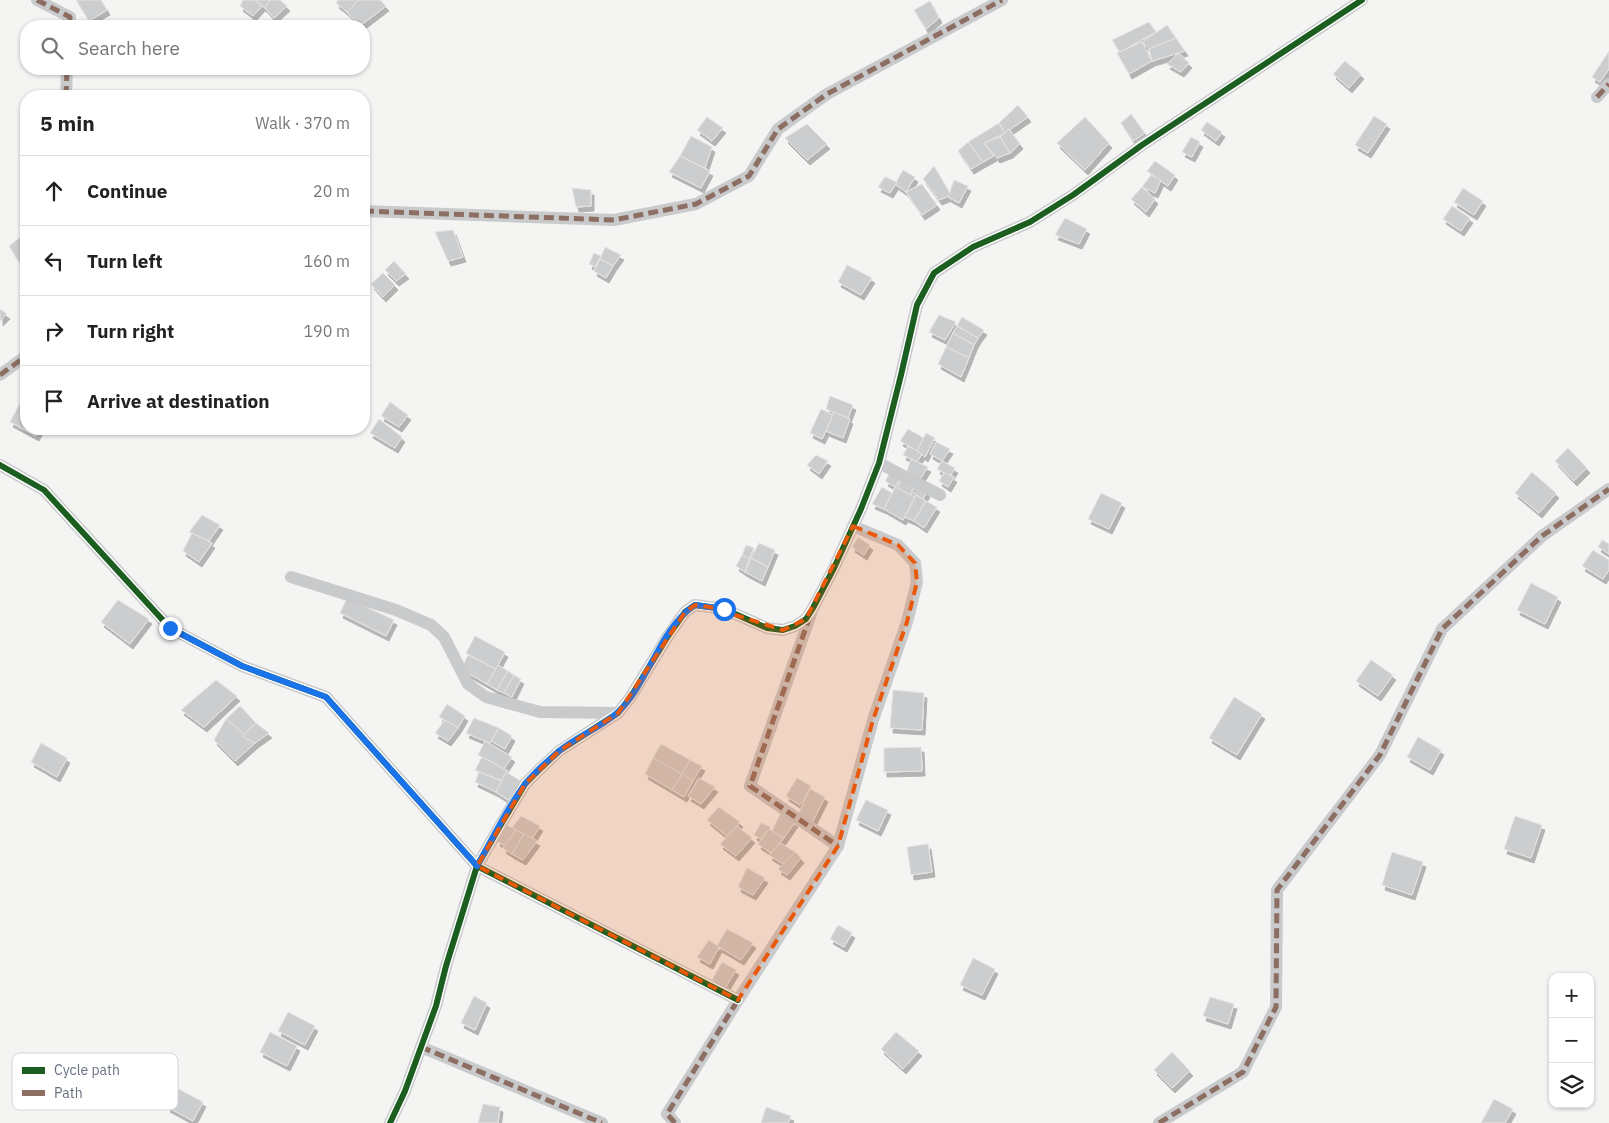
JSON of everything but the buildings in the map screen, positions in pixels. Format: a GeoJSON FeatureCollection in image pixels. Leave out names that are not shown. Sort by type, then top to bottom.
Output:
{"type":"FeatureCollection","features":[{"type":"Feature","properties":{"kind":"street"},"geometry":{"type":"LineString","coordinates":[[37,0],[70,17],[70,20]]}},
{"type":"Feature","properties":{"kind":"street"},"geometry":{"type":"LineString","coordinates":[[370,211],[614,220],[696,204],[749,176],[778,129],[827,94],[1002,0]]}},
{"type":"Feature","properties":{"kind":"street"},"geometry":{"type":"LineString","coordinates":[[390,1123],[406,1091],[436,1006],[446,966],[477,866],[525,784],[559,751],[618,713],[630,698],[672,630],[686,612],[695,605],[724,609],[767,628],[783,630],[795,626],[806,619],[834,568],[878,463],[917,305],[934,273],[972,247],[1030,222],[1073,195],[1142,145],[1362,0]]}},
{"type":"Feature","properties":{"kind":"street"},"geometry":{"type":"LineString","coordinates":[[66,90],[67,75]]}},
{"type":"Feature","properties":{"kind":"street"},"geometry":{"type":"LineString","coordinates":[[1596,97],[1609,84]]}},
{"type":"Feature","properties":{"kind":"street"},"geometry":{"type":"LineString","coordinates":[[0,375],[20,360]]}},
{"type":"Feature","properties":{"kind":"street"},"geometry":{"type":"LineString","coordinates":[[878,463],[940,495]]}},
{"type":"Feature","properties":{"kind":"street"},"geometry":{"type":"LineString","coordinates":[[0,465],[44,490],[170,628],[242,666],[326,697],[477,866],[738,1000]]}},
{"type":"Feature","properties":{"kind":"street"},"geometry":{"type":"LineString","coordinates":[[1159,1123],[1243,1072],[1276,1008],[1277,890],[1380,755],[1442,629],[1542,536],[1609,489]]}},
{"type":"Feature","properties":{"kind":"street"},"geometry":{"type":"LineString","coordinates":[[675,1123],[666,1114],[838,846],[873,720],[907,622],[917,582],[915,563],[898,545],[853,526]]}},
{"type":"Feature","properties":{"kind":"street"},"geometry":{"type":"LineString","coordinates":[[291,577],[396,610],[431,625],[444,637],[468,684],[486,698],[540,712],[618,713]]}},
{"type":"Feature","properties":{"kind":"street"},"geometry":{"type":"LineString","coordinates":[[813,608],[750,786],[838,846]]}},
{"type":"Feature","properties":{"kind":"street"},"geometry":{"type":"LineString","coordinates":[[421,1047],[602,1123]]}},
{"type":"Feature","properties":{"kind":"highlighted area"},"geometry":{"type":"Polygon","coordinates":[[[853,526],[898,545],[915,563],[917,582],[907,622],[873,720],[838,846],[738,1000],[477,866],[525,784],[559,751],[618,713],[685,612],[695,605],[710,607],[783,630],[806,619],[853,526]]]}},
{"type":"Feature","properties":{"kind":"marked path"},"geometry":{"type":"LineString","coordinates":[[37,0],[70,17],[70,20]]}},
{"type":"Feature","properties":{"kind":"marked path"},"geometry":{"type":"LineString","coordinates":[[370,211],[614,220],[696,204],[749,176],[778,129],[827,94],[1002,0]]}},
{"type":"Feature","properties":{"kind":"marked path"},"geometry":{"type":"LineString","coordinates":[[66,90],[67,75]]}},
{"type":"Feature","properties":{"kind":"marked path"},"geometry":{"type":"LineString","coordinates":[[1597,97],[1609,84]]}},
{"type":"Feature","properties":{"kind":"marked path"},"geometry":{"type":"LineString","coordinates":[[0,375],[20,360]]}},
{"type":"Feature","properties":{"kind":"marked path"},"geometry":{"type":"LineString","coordinates":[[1159,1123],[1243,1072],[1276,1007],[1277,890],[1380,755],[1442,629],[1542,536],[1609,489]]}},
{"type":"Feature","properties":{"kind":"marked path"},"geometry":{"type":"LineString","coordinates":[[810,616],[750,786],[838,846]]}},
{"type":"Feature","properties":{"kind":"marked path"},"geometry":{"type":"LineString","coordinates":[[675,1123],[667,1114],[738,1000],[735,998]]}},
{"type":"Feature","properties":{"kind":"marked path"},"geometry":{"type":"LineString","coordinates":[[421,1047],[602,1123]]}},
{"type":"Feature","properties":{"kind":"cycle path"},"geometry":{"type":"LineString","coordinates":[[390,1123],[405,1091],[436,1006],[446,966],[477,866],[525,784],[559,751],[618,713],[630,698],[685,612],[695,605],[724,609],[767,628],[783,630],[795,626],[806,619],[834,568],[861,509],[879,463],[917,305],[934,273],[973,247],[1030,222],[1073,195],[1142,145],[1362,0]]}},
{"type":"Feature","properties":{"kind":"cycle path"},"geometry":{"type":"LineString","coordinates":[[0,465],[44,490],[170,628],[242,666],[326,697],[477,866],[738,1000]]}},
{"type":"Feature","properties":{"kind":"route"},"geometry":{"type":"LineString","coordinates":[[170,628],[242,666],[326,697],[477,866],[525,784],[559,751],[618,713],[630,698],[668,636],[686,612],[695,605],[724,609]]}}]}
